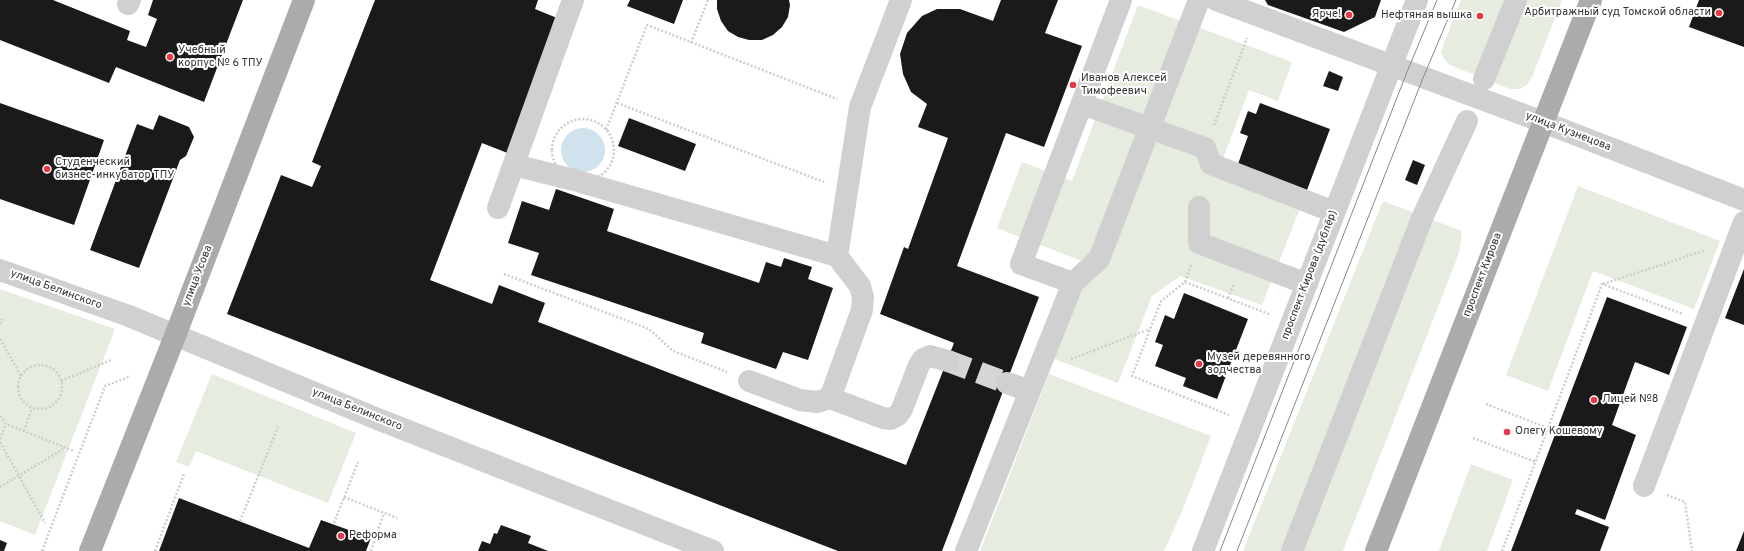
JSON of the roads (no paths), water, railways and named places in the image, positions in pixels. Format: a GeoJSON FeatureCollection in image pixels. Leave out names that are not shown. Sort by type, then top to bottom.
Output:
{"type":"FeatureCollection","features":[{"type":"Feature","properties":{"kind":"main road","name":"улица Усова"},"geometry":{"type":"LineString","coordinates":[[90,551],[175,336],[304,0]]}},
{"type":"Feature","properties":{"kind":"main road","name":"проспект Кирова"},"geometry":{"type":"LineString","coordinates":[[1376,551],[1591,0]]}},
{"type":"Feature","properties":{"kind":"street"},"geometry":{"type":"LineString","coordinates":[[498,208],[573,0]]}},
{"type":"Feature","properties":{"kind":"street"},"geometry":{"type":"LineString","coordinates":[[837,256],[860,107],[901,0]]}},
{"type":"Feature","properties":{"kind":"street"},"geometry":{"type":"LineString","coordinates":[[1073,283],[1021,264],[1121,0]]}},
{"type":"Feature","properties":{"kind":"street"},"geometry":{"type":"LineString","coordinates":[[966,551],[1073,283],[1100,259],[1199,0]]}},
{"type":"Feature","properties":{"kind":"street","name":"улица Кузнецова"},"geometry":{"type":"LineString","coordinates":[[1216,0],[1543,122],[1744,200]]}},
{"type":"Feature","properties":{"kind":"street","name":"проспект Кирова (дублёр)"},"geometry":{"type":"LineString","coordinates":[[1203,551],[1417,0]]}},
{"type":"Feature","properties":{"kind":"street"},"geometry":{"type":"LineString","coordinates":[[1484,79],[1516,0]]}},
{"type":"Feature","properties":{"kind":"street"},"geometry":{"type":"LineString","coordinates":[[1082,104],[1205,148],[1210,164],[1334,212]]}},
{"type":"Feature","properties":{"kind":"street"},"geometry":{"type":"LineString","coordinates":[[1292,551],[1423,216],[1467,121]]}},
{"type":"Feature","properties":{"kind":"street"},"geometry":{"type":"LineString","coordinates":[[514,165],[574,180],[837,256],[860,286],[864,297],[862,310],[830,398]]}},
{"type":"Feature","properties":{"kind":"street"},"geometry":{"type":"LineString","coordinates":[[1199,207],[1199,243],[1307,284]]}},
{"type":"Feature","properties":{"kind":"street"},"geometry":{"type":"LineString","coordinates":[[1644,486],[1744,222]]}},
{"type":"Feature","properties":{"kind":"street","name":"улица Белинского"},"geometry":{"type":"LineString","coordinates":[[0,270],[129,316],[374,418],[713,551]]}},
{"type":"Feature","properties":{"kind":"street"},"geometry":{"type":"LineString","coordinates":[[749,381],[800,400],[817,402],[830,398],[883,418],[891,419],[898,415],[902,409],[919,365],[923,359],[930,356],[948,361]]}},
{"type":"Feature","properties":{"kind":"street"},"geometry":{"type":"LineString","coordinates":[[1006,383],[1030,391]]}},
{"type":"Feature","properties":{"kind":"water"},"geometry":{"type":"Polygon","coordinates":[[[579,128],[587,128],[592,129],[599,134],[604,141],[604,159],[599,166],[592,171],[579,172],[571,169],[564,162],[561,154],[561,146],[564,138],[571,131],[579,128]]]}},
{"type":"Feature","properties":{"kind":"tunnel"},"geometry":{"type":"LineString","coordinates":[[948,361],[1007,383]]}},
{"type":"Feature","properties":{"kind":"tram line"},"geometry":{"type":"LineString","coordinates":[[1220,551],[1407,72],[1437,0]]}},
{"type":"Feature","properties":{"kind":"tram line"},"geometry":{"type":"LineString","coordinates":[[1237,551],[1423,78],[1456,0]]}},
{"type":"Feature","properties":{"kind":"place","name":"Арбитражный суд Томской области"},"geometry":{"type":"Point","coordinates":[1719,13]}},
{"type":"Feature","properties":{"kind":"place","name":"Ярче!"},"geometry":{"type":"Point","coordinates":[1349,15]}},
{"type":"Feature","properties":{"kind":"place","name":"Нефтяная вышка"},"geometry":{"type":"Point","coordinates":[1480,16]}},
{"type":"Feature","properties":{"kind":"place","name":"Учебный корпус № 6 ТПУ"},"geometry":{"type":"Point","coordinates":[170,57]}},
{"type":"Feature","properties":{"kind":"place","name":"Иванов Алексей Тимофеевич"},"geometry":{"type":"Point","coordinates":[1073,85]}},
{"type":"Feature","properties":{"kind":"place","name":"Студенческий бизнес-инкубатор ТПУ"},"geometry":{"type":"Point","coordinates":[47,169]}},
{"type":"Feature","properties":{"kind":"place","name":"Музей деревянного зодчества"},"geometry":{"type":"Point","coordinates":[1199,364]}},
{"type":"Feature","properties":{"kind":"place","name":"Лицей №8"},"geometry":{"type":"Point","coordinates":[1594,400]}},
{"type":"Feature","properties":{"kind":"place","name":"Олегу Кошевому"},"geometry":{"type":"Point","coordinates":[1507,432]}},
{"type":"Feature","properties":{"kind":"place","name":"Реформа"},"geometry":{"type":"Point","coordinates":[341,536]}}]}
